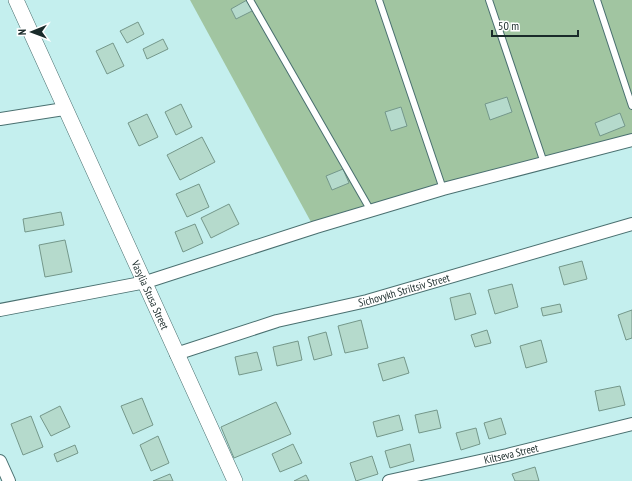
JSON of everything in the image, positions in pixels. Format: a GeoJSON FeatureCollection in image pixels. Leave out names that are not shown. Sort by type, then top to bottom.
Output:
{"type":"FeatureCollection","features":[{"type":"Feature","properties":{"kind":"street","name":"Vasylia Stusa Street"},"geometry":{"type":"LineString","coordinates":[[16,0],[64,109],[146,282],[176,354],[235,481]]}},
{"type":"Feature","properties":{"kind":"street"},"geometry":{"type":"LineString","coordinates":[[0,119],[64,109]]}},
{"type":"Feature","properties":{"kind":"street"},"geometry":{"type":"LineString","coordinates":[[0,310],[146,282],[316,227],[443,189],[632,140]]}},
{"type":"Feature","properties":{"kind":"street","name":"Sichovykh Striltsiv Street"},"geometry":{"type":"LineString","coordinates":[[176,354],[277,321],[368,301],[632,224]]}},
{"type":"Feature","properties":{"kind":"street","name":"Kiltseva Street"},"geometry":{"type":"LineString","coordinates":[[389,481],[507,455],[632,424]]}},
{"type":"Feature","properties":{"kind":"street"},"geometry":{"type":"LineString","coordinates":[[0,461],[9,481]]}},
{"type":"Feature","properties":{"kind":"lane"},"geometry":{"type":"LineString","coordinates":[[250,0],[371,211]]}},
{"type":"Feature","properties":{"kind":"lane"},"geometry":{"type":"LineString","coordinates":[[378,0],[443,189]]}},
{"type":"Feature","properties":{"kind":"lane"},"geometry":{"type":"LineString","coordinates":[[489,0],[544,163]]}},
{"type":"Feature","properties":{"kind":"lane"},"geometry":{"type":"LineString","coordinates":[[597,0],[632,106]]}},
{"type":"Feature","properties":{"kind":"green space"},"geometry":{"type":"Polygon","coordinates":[[[190,0],[632,0],[632,141],[311,222],[190,0]]]}},
{"type":"Feature","properties":{"kind":"building"},"geometry":{"type":"Polygon","coordinates":[[[247,0],[254,10],[236,19],[231,9],[247,0]]]}},
{"type":"Feature","properties":{"kind":"building"},"geometry":{"type":"Polygon","coordinates":[[[138,22],[144,34],[127,43],[120,31],[138,22]]]}},
{"type":"Feature","properties":{"kind":"building"},"geometry":{"type":"Polygon","coordinates":[[[163,39],[168,49],[147,59],[143,49],[163,39]]]}},
{"type":"Feature","properties":{"kind":"building"},"geometry":{"type":"Polygon","coordinates":[[[113,43],[124,66],[107,74],[96,51],[113,43]]]}},
{"type":"Feature","properties":{"kind":"building"},"geometry":{"type":"Polygon","coordinates":[[[507,97],[512,112],[490,120],[485,104],[507,97]]]}},
{"type":"Feature","properties":{"kind":"building"},"geometry":{"type":"Polygon","coordinates":[[[181,104],[192,127],[176,135],[165,112],[181,104]]]}},
{"type":"Feature","properties":{"kind":"building"},"geometry":{"type":"Polygon","coordinates":[[[401,107],[407,126],[391,131],[385,112],[401,107]]]}},
{"type":"Feature","properties":{"kind":"building"},"geometry":{"type":"Polygon","coordinates":[[[620,113],[625,126],[600,136],[595,123],[620,113]]]}},
{"type":"Feature","properties":{"kind":"building"},"geometry":{"type":"Polygon","coordinates":[[[147,114],[158,137],[139,146],[128,123],[147,114]]]}},
{"type":"Feature","properties":{"kind":"building"},"geometry":{"type":"Polygon","coordinates":[[[202,137],[215,162],[180,180],[167,155],[202,137]]]}},
{"type":"Feature","properties":{"kind":"building"},"geometry":{"type":"Polygon","coordinates":[[[343,169],[349,183],[332,190],[326,176],[343,169]]]}},
{"type":"Feature","properties":{"kind":"building"},"geometry":{"type":"Polygon","coordinates":[[[199,184],[209,207],[187,217],[176,194],[199,184]]]}},
{"type":"Feature","properties":{"kind":"building"},"geometry":{"type":"Polygon","coordinates":[[[229,204],[239,224],[211,238],[201,218],[229,204]]]}},
{"type":"Feature","properties":{"kind":"building"},"geometry":{"type":"Polygon","coordinates":[[[61,212],[64,225],[25,232],[23,219],[61,212]]]}},
{"type":"Feature","properties":{"kind":"building"},"geometry":{"type":"Polygon","coordinates":[[[195,224],[203,243],[183,252],[175,232],[195,224]]]}},
{"type":"Feature","properties":{"kind":"building"},"geometry":{"type":"Polygon","coordinates":[[[65,240],[72,272],[45,277],[39,245],[65,240]]]}},
{"type":"Feature","properties":{"kind":"building"},"geometry":{"type":"Polygon","coordinates":[[[582,261],[587,279],[564,285],[559,267],[582,261]]]}},
{"type":"Feature","properties":{"kind":"building"},"geometry":{"type":"Polygon","coordinates":[[[512,284],[518,307],[495,314],[488,290],[512,284]]]}},
{"type":"Feature","properties":{"kind":"building"},"geometry":{"type":"Polygon","coordinates":[[[470,293],[476,314],[455,320],[450,298],[470,293]]]}},
{"type":"Feature","properties":{"kind":"building"},"geometry":{"type":"Polygon","coordinates":[[[560,304],[562,312],[543,316],[541,308],[560,304]]]}},
{"type":"Feature","properties":{"kind":"building"},"geometry":{"type":"Polygon","coordinates":[[[632,310],[632,338],[626,340],[618,315],[632,310]]]}},
{"type":"Feature","properties":{"kind":"building"},"geometry":{"type":"Polygon","coordinates":[[[361,320],[368,348],[345,353],[338,326],[361,320]]]}},
{"type":"Feature","properties":{"kind":"building"},"geometry":{"type":"Polygon","coordinates":[[[487,330],[491,343],[475,347],[471,335],[487,330]]]}},
{"type":"Feature","properties":{"kind":"building"},"geometry":{"type":"Polygon","coordinates":[[[326,332],[332,355],[314,360],[308,337],[326,332]]]}},
{"type":"Feature","properties":{"kind":"building"},"geometry":{"type":"Polygon","coordinates":[[[541,340],[547,362],[526,368],[520,346],[541,340]]]}},
{"type":"Feature","properties":{"kind":"building"},"geometry":{"type":"Polygon","coordinates":[[[298,341],[302,360],[277,366],[273,347],[298,341]]]}},
{"type":"Feature","properties":{"kind":"building"},"geometry":{"type":"Polygon","coordinates":[[[257,352],[262,370],[239,375],[235,357],[257,352]]]}},
{"type":"Feature","properties":{"kind":"building"},"geometry":{"type":"Polygon","coordinates":[[[404,357],[409,373],[383,381],[378,364],[404,357]]]}},
{"type":"Feature","properties":{"kind":"building"},"geometry":{"type":"Polygon","coordinates":[[[620,386],[625,405],[599,411],[595,391],[620,386]]]}},
{"type":"Feature","properties":{"kind":"building"},"geometry":{"type":"Polygon","coordinates":[[[142,398],[153,425],[133,434],[121,406],[142,398]]]}},
{"type":"Feature","properties":{"kind":"building"},"geometry":{"type":"Polygon","coordinates":[[[276,402],[291,434],[234,458],[221,427],[276,402]]]}},
{"type":"Feature","properties":{"kind":"building"},"geometry":{"type":"Polygon","coordinates":[[[60,406],[70,427],[51,436],[40,416],[60,406]]]}},
{"type":"Feature","properties":{"kind":"building"},"geometry":{"type":"Polygon","coordinates":[[[437,410],[441,428],[419,433],[415,415],[437,410]]]}},
{"type":"Feature","properties":{"kind":"building"},"geometry":{"type":"Polygon","coordinates":[[[399,415],[403,430],[377,437],[373,422],[399,415]]]}},
{"type":"Feature","properties":{"kind":"building"},"geometry":{"type":"Polygon","coordinates":[[[31,416],[43,447],[23,455],[11,424],[31,416]]]}},
{"type":"Feature","properties":{"kind":"building"},"geometry":{"type":"Polygon","coordinates":[[[501,418],[506,434],[489,439],[484,423],[501,418]]]}},
{"type":"Feature","properties":{"kind":"building"},"geometry":{"type":"Polygon","coordinates":[[[476,428],[480,444],[461,450],[456,433],[476,428]]]}},
{"type":"Feature","properties":{"kind":"building"},"geometry":{"type":"Polygon","coordinates":[[[158,436],[169,463],[151,471],[140,445],[158,436]]]}},
{"type":"Feature","properties":{"kind":"building"},"geometry":{"type":"Polygon","coordinates":[[[293,444],[302,463],[280,472],[272,454],[293,444]]]}},
{"type":"Feature","properties":{"kind":"building"},"geometry":{"type":"Polygon","coordinates":[[[410,444],[414,461],[390,468],[385,451],[410,444]]]}},
{"type":"Feature","properties":{"kind":"building"},"geometry":{"type":"Polygon","coordinates":[[[75,445],[78,453],[57,462],[54,454],[75,445]]]}},
{"type":"Feature","properties":{"kind":"building"},"geometry":{"type":"Polygon","coordinates":[[[372,456],[378,474],[356,481],[350,463],[372,456]]]}},
{"type":"Feature","properties":{"kind":"building"},"geometry":{"type":"Polygon","coordinates":[[[535,467],[539,481],[515,481],[512,474],[535,467]]]}},
{"type":"Feature","properties":{"kind":"building"},"geometry":{"type":"Polygon","coordinates":[[[170,474],[173,481],[153,481],[170,474]]]}},
{"type":"Feature","properties":{"kind":"building"},"geometry":{"type":"Polygon","coordinates":[[[306,475],[309,481],[294,481],[306,475]]]}}]}
